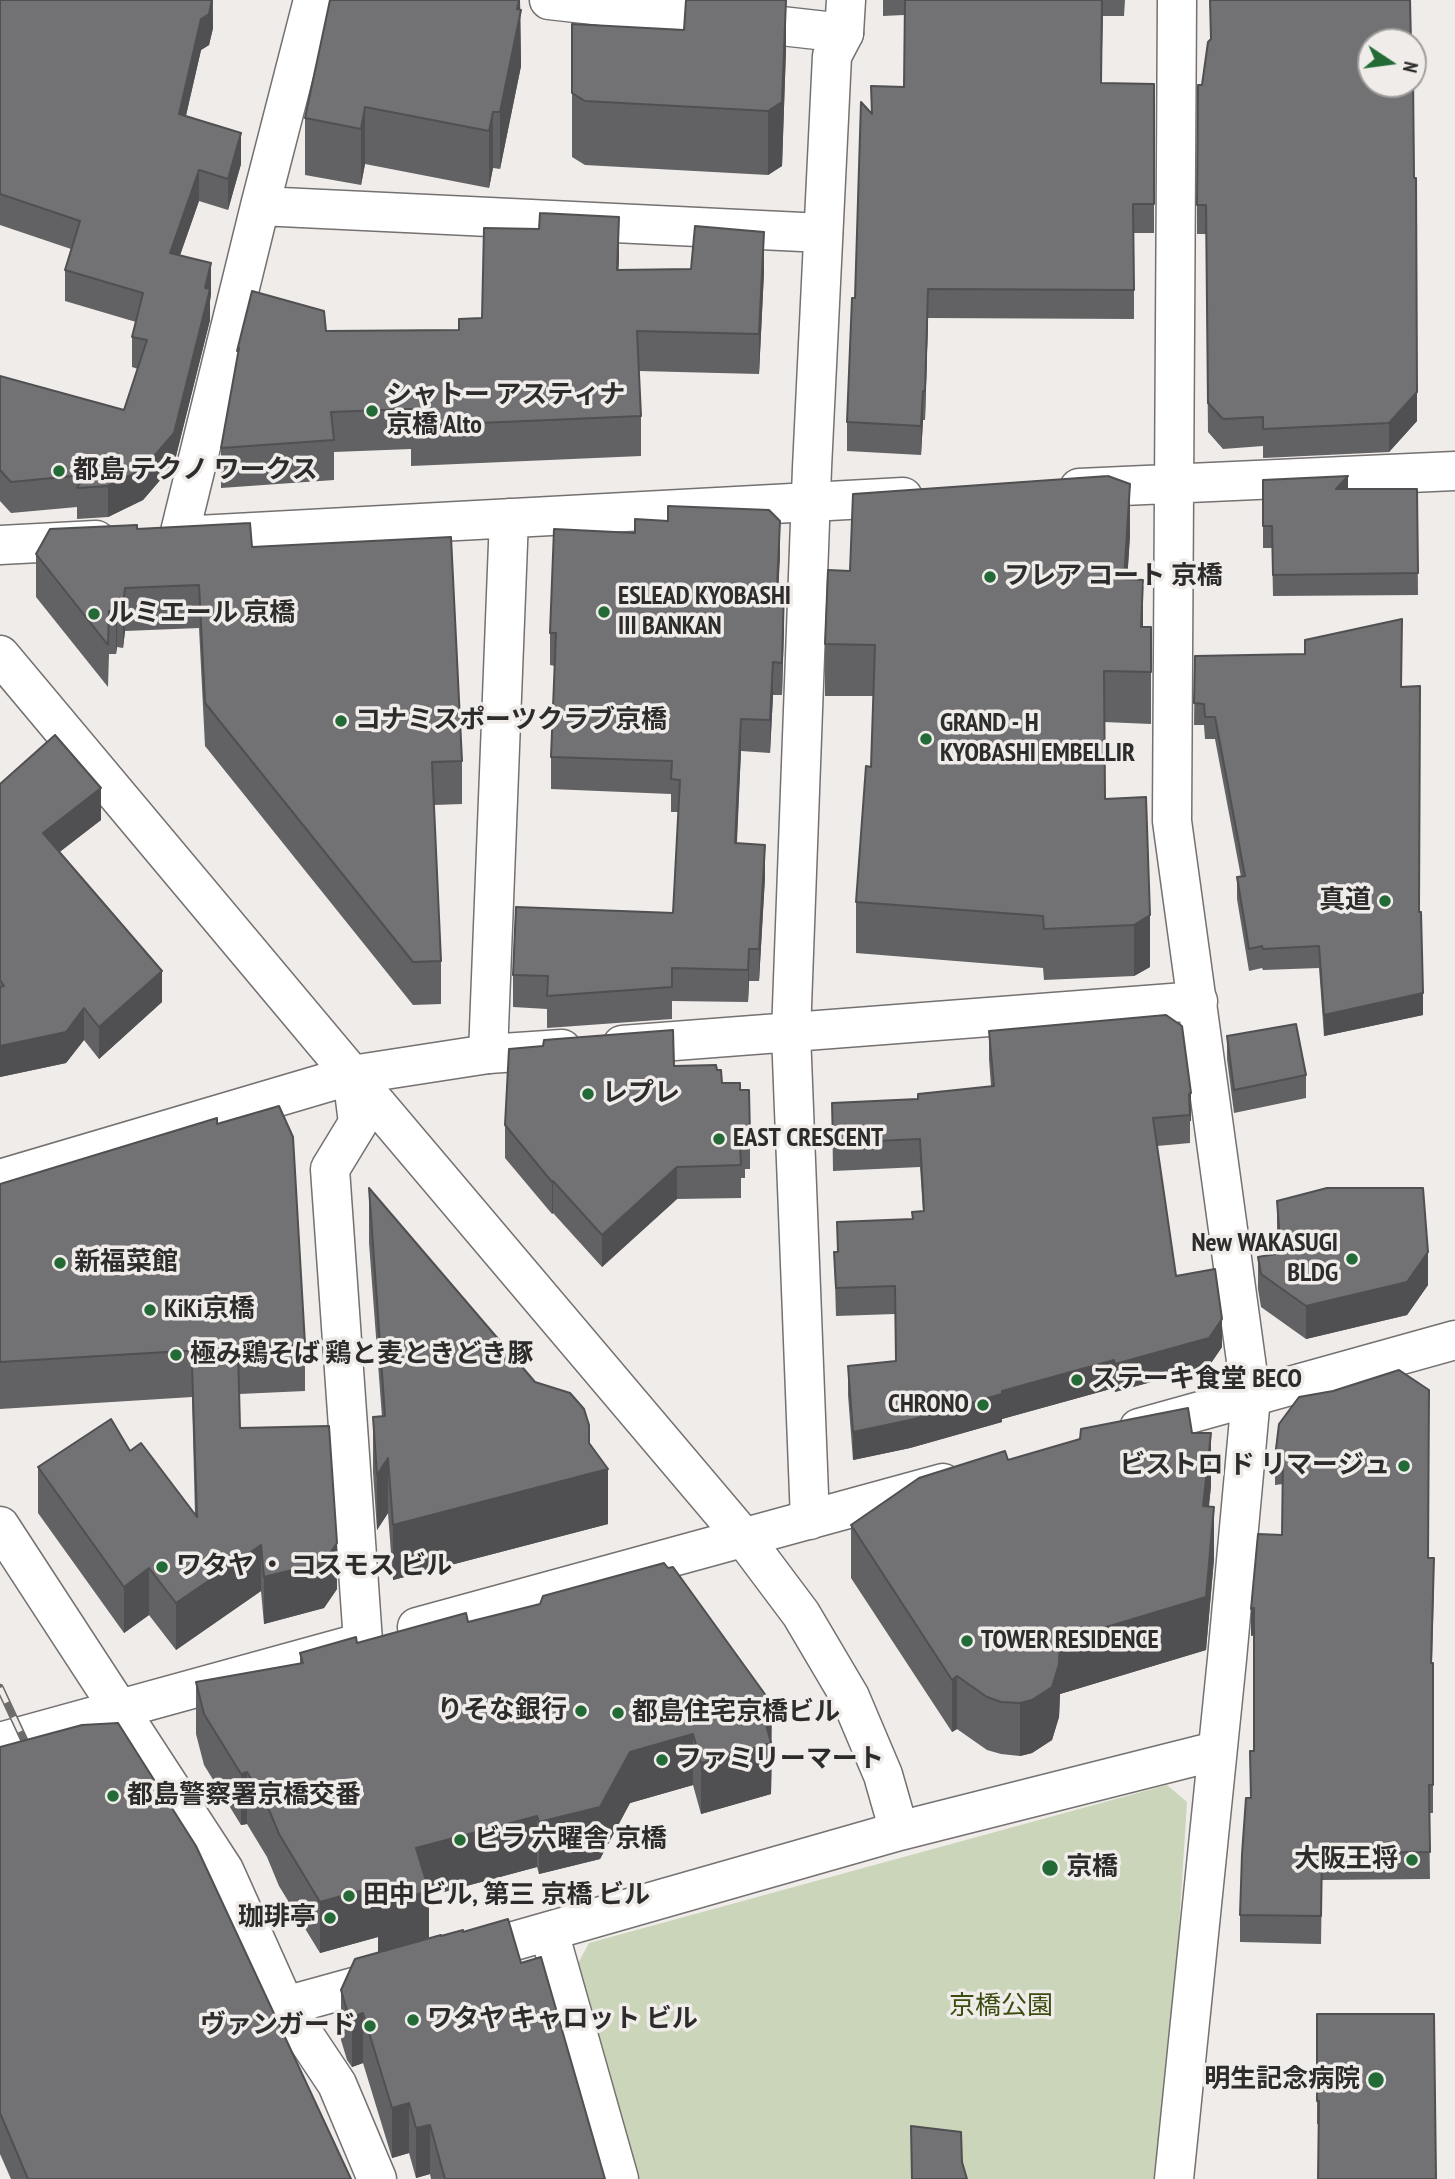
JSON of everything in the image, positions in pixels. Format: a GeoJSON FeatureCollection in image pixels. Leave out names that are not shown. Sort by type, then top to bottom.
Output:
{"type":"FeatureCollection","features":[{"type":"Feature","properties":{"kind":"street"},"geometry":{"type":"LineString","coordinates":[[179,536],[313,0]]}},
{"type":"Feature","properties":{"kind":"street"},"geometry":{"type":"LineString","coordinates":[[549,0],[845,17],[832,57],[811,501],[791,1033],[810,1520]]}},
{"type":"Feature","properties":{"kind":"street"},"geometry":{"type":"LineString","coordinates":[[1174,2179],[1251,1397],[1172,821],[1177,0]]}},
{"type":"Feature","properties":{"kind":"street"},"geometry":{"type":"LineString","coordinates":[[260,206],[823,233]]}},
{"type":"Feature","properties":{"kind":"street"},"geometry":{"type":"LineString","coordinates":[[1042,490],[1455,471]]}},
{"type":"Feature","properties":{"kind":"street"},"geometry":{"type":"LineString","coordinates":[[0,545],[934,495]]}},
{"type":"Feature","properties":{"kind":"street"},"geometry":{"type":"LineString","coordinates":[[488,1054],[509,518]]}},
{"type":"Feature","properties":{"kind":"street"},"geometry":{"type":"LineString","coordinates":[[0,655],[744,1538],[802,1614],[850,1698],[883,1775],[899,1831]]}},
{"type":"Feature","properties":{"kind":"street"},"geometry":{"type":"LineString","coordinates":[[0,1179],[352,1075],[488,1054],[1198,1001]]}},
{"type":"Feature","properties":{"kind":"street"},"geometry":{"type":"LineString","coordinates":[[352,1075],[358,1123],[330,1169],[363,1642]]}},
{"type":"Feature","properties":{"kind":"street"},"geometry":{"type":"LineString","coordinates":[[1104,1438],[1455,1340]]}},
{"type":"Feature","properties":{"kind":"street"},"geometry":{"type":"LineString","coordinates":[[0,1742],[970,1475]]}},
{"type":"Feature","properties":{"kind":"street"},"geometry":{"type":"LineString","coordinates":[[0,1526],[225,1870],[285,2006],[337,2084],[377,2179]]}},
{"type":"Feature","properties":{"kind":"street"},"geometry":{"type":"LineString","coordinates":[[285,2006],[899,1831],[1216,1751]]}},
{"type":"Feature","properties":{"kind":"street"},"geometry":{"type":"LineString","coordinates":[[549,1932],[619,2179]]}},
{"type":"Feature","properties":{"kind":"green space","name":"京橋公園"},"geometry":{"type":"Polygon","coordinates":[[[1167,1785],[1187,1802],[1174,2007],[1157,2179],[639,2179],[595,2030],[574,1971],[589,1943],[1167,1785]]]}},
{"type":"Feature","properties":{"kind":"building"},"geometry":{"type":"Polygon","coordinates":[[[0,0],[212,0],[209,14],[201,19],[179,114],[241,133],[228,179],[199,170],[170,253],[211,263],[205,288],[210,289],[174,433],[143,469],[108,486],[77,488],[84,475],[11,482],[0,470],[0,376],[124,410],[147,340],[132,337],[143,293],[65,270],[80,221],[0,194],[0,0]]]}},
{"type":"Feature","properties":{"kind":"building"},"geometry":{"type":"Polygon","coordinates":[[[330,0],[519,0],[517,9],[521,10],[500,112],[493,112],[489,131],[365,107],[361,129],[305,118],[330,0]]]}},
{"type":"Feature","properties":{"kind":"building"},"geometry":{"type":"Polygon","coordinates":[[[686,0],[786,0],[782,102],[768,111],[585,101],[572,93],[572,24],[684,30],[686,0]]]}},
{"type":"Feature","properties":{"kind":"building"},"geometry":{"type":"Polygon","coordinates":[[[905,0],[1102,0],[1101,83],[1154,84],[1154,204],[1133,204],[1134,290],[928,289],[925,391],[921,426],[847,422],[852,298],[855,298],[861,102],[872,114],[871,86],[904,87],[905,0]]]}},
{"type":"Feature","properties":{"kind":"building"},"geometry":{"type":"Polygon","coordinates":[[[1210,0],[1410,0],[1411,28],[1357,28],[1357,98],[1413,98],[1417,392],[1389,423],[1263,429],[1263,417],[1223,419],[1208,403],[1206,205],[1197,205],[1198,85],[1202,85],[1208,42],[1211,39],[1210,0]]]}},
{"type":"Feature","properties":{"kind":"building"},"geometry":{"type":"Polygon","coordinates":[[[540,213],[619,217],[617,270],[691,269],[695,226],[764,232],[759,334],[637,331],[641,416],[411,426],[411,409],[331,412],[334,440],[221,448],[239,348],[237,351],[252,291],[324,311],[326,331],[459,330],[459,319],[482,318],[484,228],[539,229],[540,213]]]}},
{"type":"Feature","properties":{"kind":"building"},"geometry":{"type":"Polygon","coordinates":[[[1108,476],[1130,484],[1124,579],[1143,580],[1141,627],[1151,627],[1151,672],[1104,671],[1105,799],[1146,797],[1150,915],[1134,925],[1044,929],[1043,916],[856,902],[866,766],[871,767],[875,645],[825,644],[828,570],[850,571],[853,494],[1108,476]]]}},
{"type":"Feature","properties":{"kind":"building"},"geometry":{"type":"Polygon","coordinates":[[[1348,476],[1336,489],[1417,489],[1418,573],[1273,575],[1272,526],[1263,526],[1263,480],[1348,476]]]}},
{"type":"Feature","properties":{"kind":"building"},"geometry":{"type":"Polygon","coordinates":[[[668,506],[769,510],[780,521],[777,588],[784,588],[782,663],[773,662],[770,720],[741,719],[735,843],[765,845],[759,949],[749,949],[748,970],[672,968],[672,987],[547,996],[548,976],[513,975],[516,907],[673,913],[680,780],[671,779],[672,761],[551,757],[556,633],[550,633],[554,529],[635,533],[635,519],[668,521],[668,506]]]}},
{"type":"Feature","properties":{"kind":"building"},"geometry":{"type":"Polygon","coordinates":[[[250,523],[252,547],[451,537],[462,761],[432,762],[441,961],[413,962],[205,703],[199,585],[125,588],[123,605],[117,605],[116,611],[109,611],[108,645],[36,554],[50,529],[137,525],[137,529],[250,523]]]}},
{"type":"Feature","properties":{"kind":"building"},"geometry":{"type":"Polygon","coordinates":[[[1402,619],[1401,687],[1420,686],[1419,912],[1423,993],[1324,1015],[1319,946],[1263,949],[1262,946],[1249,949],[1237,877],[1245,876],[1215,717],[1205,717],[1204,704],[1194,703],[1195,656],[1305,654],[1305,640],[1402,619]]]}},
{"type":"Feature","properties":{"kind":"building"},"geometry":{"type":"Polygon","coordinates":[[[55,735],[101,788],[43,833],[162,971],[99,1027],[84,1008],[66,1032],[0,1046],[0,987],[4,986],[0,980],[0,784],[55,735]]]}},
{"type":"Feature","properties":{"kind":"building"},"geometry":{"type":"Polygon","coordinates":[[[1166,1015],[1182,1026],[1191,1093],[1190,1115],[1153,1118],[1176,1276],[1215,1269],[1222,1319],[1209,1338],[1115,1364],[1114,1360],[910,1420],[853,1432],[848,1366],[896,1361],[895,1286],[836,1288],[834,1252],[838,1252],[837,1222],[913,1219],[912,1212],[924,1211],[920,1139],[833,1143],[832,1103],[918,1099],[918,1094],[994,1086],[989,1031],[1166,1015]]]}},
{"type":"Feature","properties":{"kind":"building"},"geometry":{"type":"Polygon","coordinates":[[[1296,1024],[1306,1075],[1234,1090],[1227,1036],[1296,1024]]]}},
{"type":"Feature","properties":{"kind":"building"},"geometry":{"type":"Polygon","coordinates":[[[673,1030],[674,1066],[716,1065],[717,1070],[721,1070],[722,1083],[740,1083],[740,1090],[749,1090],[750,1137],[744,1137],[745,1146],[740,1146],[741,1165],[677,1167],[602,1235],[552,1182],[505,1125],[509,1049],[543,1046],[544,1040],[673,1030]]]}},
{"type":"Feature","properties":{"kind":"building"},"geometry":{"type":"Polygon","coordinates":[[[279,1106],[293,1137],[305,1344],[238,1348],[240,1428],[329,1426],[337,1543],[324,1562],[264,1577],[261,1545],[176,1603],[149,1568],[124,1587],[38,1467],[111,1419],[130,1451],[141,1443],[197,1517],[192,1366],[217,1349],[0,1362],[0,1184],[217,1118],[217,1124],[279,1106]]]}},
{"type":"Feature","properties":{"kind":"building"},"geometry":{"type":"Polygon","coordinates":[[[369,1188],[535,1382],[570,1393],[584,1409],[589,1425],[589,1443],[608,1469],[393,1525],[388,1458],[377,1475],[373,1417],[385,1416],[369,1188]]]}},
{"type":"Feature","properties":{"kind":"building","name":"New WAKASUGI BLDG"},"geometry":{"type":"Polygon","coordinates":[[[1327,1188],[1423,1188],[1428,1252],[1407,1282],[1306,1306],[1261,1274],[1258,1257],[1281,1253],[1277,1201],[1327,1188]]]}},
{"type":"Feature","properties":{"kind":"building"},"geometry":{"type":"Polygon","coordinates":[[[1399,1370],[1429,1390],[1428,1558],[1434,1558],[1430,1852],[1322,1853],[1321,1916],[1240,1915],[1246,1798],[1251,1798],[1250,1751],[1254,1751],[1254,1608],[1251,1609],[1258,1534],[1282,1535],[1283,1457],[1275,1457],[1279,1424],[1299,1397],[1333,1391],[1399,1370]]]}},
{"type":"Feature","properties":{"kind":"building"},"geometry":{"type":"Polygon","coordinates":[[[1188,1408],[1192,1433],[1211,1433],[1203,1506],[1214,1507],[1206,1597],[1060,1641],[1059,1664],[1052,1687],[1032,1700],[1020,1703],[1001,1702],[987,1697],[957,1676],[952,1680],[851,1525],[919,1478],[1005,1451],[1008,1460],[1080,1439],[1081,1429],[1188,1408]]]}},
{"type":"Feature","properties":{"kind":"building"},"geometry":{"type":"Polygon","coordinates":[[[664,1563],[668,1568],[673,1567],[772,1704],[761,1707],[771,1743],[701,1763],[693,1734],[630,1752],[600,1807],[539,1822],[537,1816],[416,1848],[429,1891],[378,1905],[388,1883],[320,1902],[279,1834],[267,1805],[247,1772],[241,1774],[204,1714],[196,1682],[303,1663],[300,1653],[356,1637],[357,1643],[466,1613],[468,1622],[540,1604],[543,1596],[664,1563]]]}},
{"type":"Feature","properties":{"kind":"building"},"geometry":{"type":"Polygon","coordinates":[[[118,1723],[196,1846],[351,2179],[28,2179],[0,2113],[0,1747],[82,1725],[118,1723]]]}},
{"type":"Feature","properties":{"kind":"building"},"geometry":{"type":"Polygon","coordinates":[[[508,1919],[521,1963],[541,1957],[605,2179],[445,2179],[430,2125],[416,2128],[409,2103],[392,2108],[363,2013],[352,2017],[347,2011],[341,1990],[355,1959],[508,1919]]]}},
{"type":"Feature","properties":{"kind":"building"},"geometry":{"type":"Polygon","coordinates":[[[1317,2014],[1434,2014],[1436,2179],[1318,2179],[1317,2014]]]}},
{"type":"Feature","properties":{"kind":"building"},"geometry":{"type":"Polygon","coordinates":[[[911,2126],[961,2132],[962,2162],[967,2179],[912,2179],[911,2126]]]}},
{"type":"Feature","properties":{"kind":"railway"},"geometry":{"type":"LineString","coordinates":[[0,1688],[33,1759]]}},
{"type":"Feature","properties":{"kind":"place","name":"シャトー アスティナ 京橋 Alto"},"geometry":{"type":"Point","coordinates":[372,411]}},
{"type":"Feature","properties":{"kind":"place","name":"都島 テクノ ワークス"},"geometry":{"type":"Point","coordinates":[59,471]}},
{"type":"Feature","properties":{"kind":"place","name":"フレア コート 京橋"},"geometry":{"type":"Point","coordinates":[990,577]}},
{"type":"Feature","properties":{"kind":"place","name":"ESLEAD KYOBASHI III BANKAN"},"geometry":{"type":"Point","coordinates":[604,612]}},
{"type":"Feature","properties":{"kind":"place","name":"ルミエール 京橋"},"geometry":{"type":"Point","coordinates":[94,614]}},
{"type":"Feature","properties":{"kind":"place","name":"コナミスポーツクラブ京橋"},"geometry":{"type":"Point","coordinates":[341,721]}},
{"type":"Feature","properties":{"kind":"place","name":"GRAND - H KYOBASHI EMBELLIR"},"geometry":{"type":"Point","coordinates":[926,739]}},
{"type":"Feature","properties":{"kind":"place","name":"真道"},"geometry":{"type":"Point","coordinates":[1385,901]}},
{"type":"Feature","properties":{"kind":"place","name":"レプレ"},"geometry":{"type":"Point","coordinates":[588,1094]}},
{"type":"Feature","properties":{"kind":"place","name":"EAST CRESCENT"},"geometry":{"type":"Point","coordinates":[719,1139]}},
{"type":"Feature","properties":{"kind":"place","name":"New WAKASUGI BLDG"},"geometry":{"type":"Point","coordinates":[1352,1259]}},
{"type":"Feature","properties":{"kind":"place","name":"新福菜館"},"geometry":{"type":"Point","coordinates":[60,1263]}},
{"type":"Feature","properties":{"kind":"place","name":"KiKi京橋"},"geometry":{"type":"Point","coordinates":[150,1310]}},
{"type":"Feature","properties":{"kind":"place","name":"極み鶏そば 鶏と麦ときどき豚"},"geometry":{"type":"Point","coordinates":[176,1355]}},
{"type":"Feature","properties":{"kind":"place","name":"ステーキ食堂 BECO"},"geometry":{"type":"Point","coordinates":[1077,1380]}},
{"type":"Feature","properties":{"kind":"place","name":"CHRONO"},"geometry":{"type":"Point","coordinates":[983,1405]}},
{"type":"Feature","properties":{"kind":"place","name":"ビストロ ド リマージュ"},"geometry":{"type":"Point","coordinates":[1404,1466]}},
{"type":"Feature","properties":{"kind":"place","name":"ワタヤ ・ コスモス ビル"},"geometry":{"type":"Point","coordinates":[162,1567]}},
{"type":"Feature","properties":{"kind":"place","name":"TOWER RESIDENCE"},"geometry":{"type":"Point","coordinates":[967,1641]}},
{"type":"Feature","properties":{"kind":"place","name":"りそな銀行"},"geometry":{"type":"Point","coordinates":[581,1711]}},
{"type":"Feature","properties":{"kind":"place","name":"都島住宅京橋ビル"},"geometry":{"type":"Point","coordinates":[618,1713]}},
{"type":"Feature","properties":{"kind":"place","name":"ファミリーマート"},"geometry":{"type":"Point","coordinates":[662,1760]}},
{"type":"Feature","properties":{"kind":"place","name":"都島警察署京橋交番"},"geometry":{"type":"Point","coordinates":[113,1796]}},
{"type":"Feature","properties":{"kind":"place","name":"ビラ 六曜舎 京橋"},"geometry":{"type":"Point","coordinates":[460,1840]}},
{"type":"Feature","properties":{"kind":"place","name":"大阪王将"},"geometry":{"type":"Point","coordinates":[1412,1860]}},
{"type":"Feature","properties":{"kind":"place","name":"京橋"},"geometry":{"type":"Point","coordinates":[1050,1868]}},
{"type":"Feature","properties":{"kind":"place","name":"田中 ビル, 第三 京橋 ビル"},"geometry":{"type":"Point","coordinates":[349,1896]}},
{"type":"Feature","properties":{"kind":"place","name":"珈琲亭"},"geometry":{"type":"Point","coordinates":[330,1918]}},
{"type":"Feature","properties":{"kind":"place","name":"ワタヤ キャロット ビル"},"geometry":{"type":"Point","coordinates":[413,2020]}},
{"type":"Feature","properties":{"kind":"place","name":"ヴァンガード"},"geometry":{"type":"Point","coordinates":[370,2026]}},
{"type":"Feature","properties":{"kind":"place","name":"明生記念病院"},"geometry":{"type":"Point","coordinates":[1376,2080]}}]}
